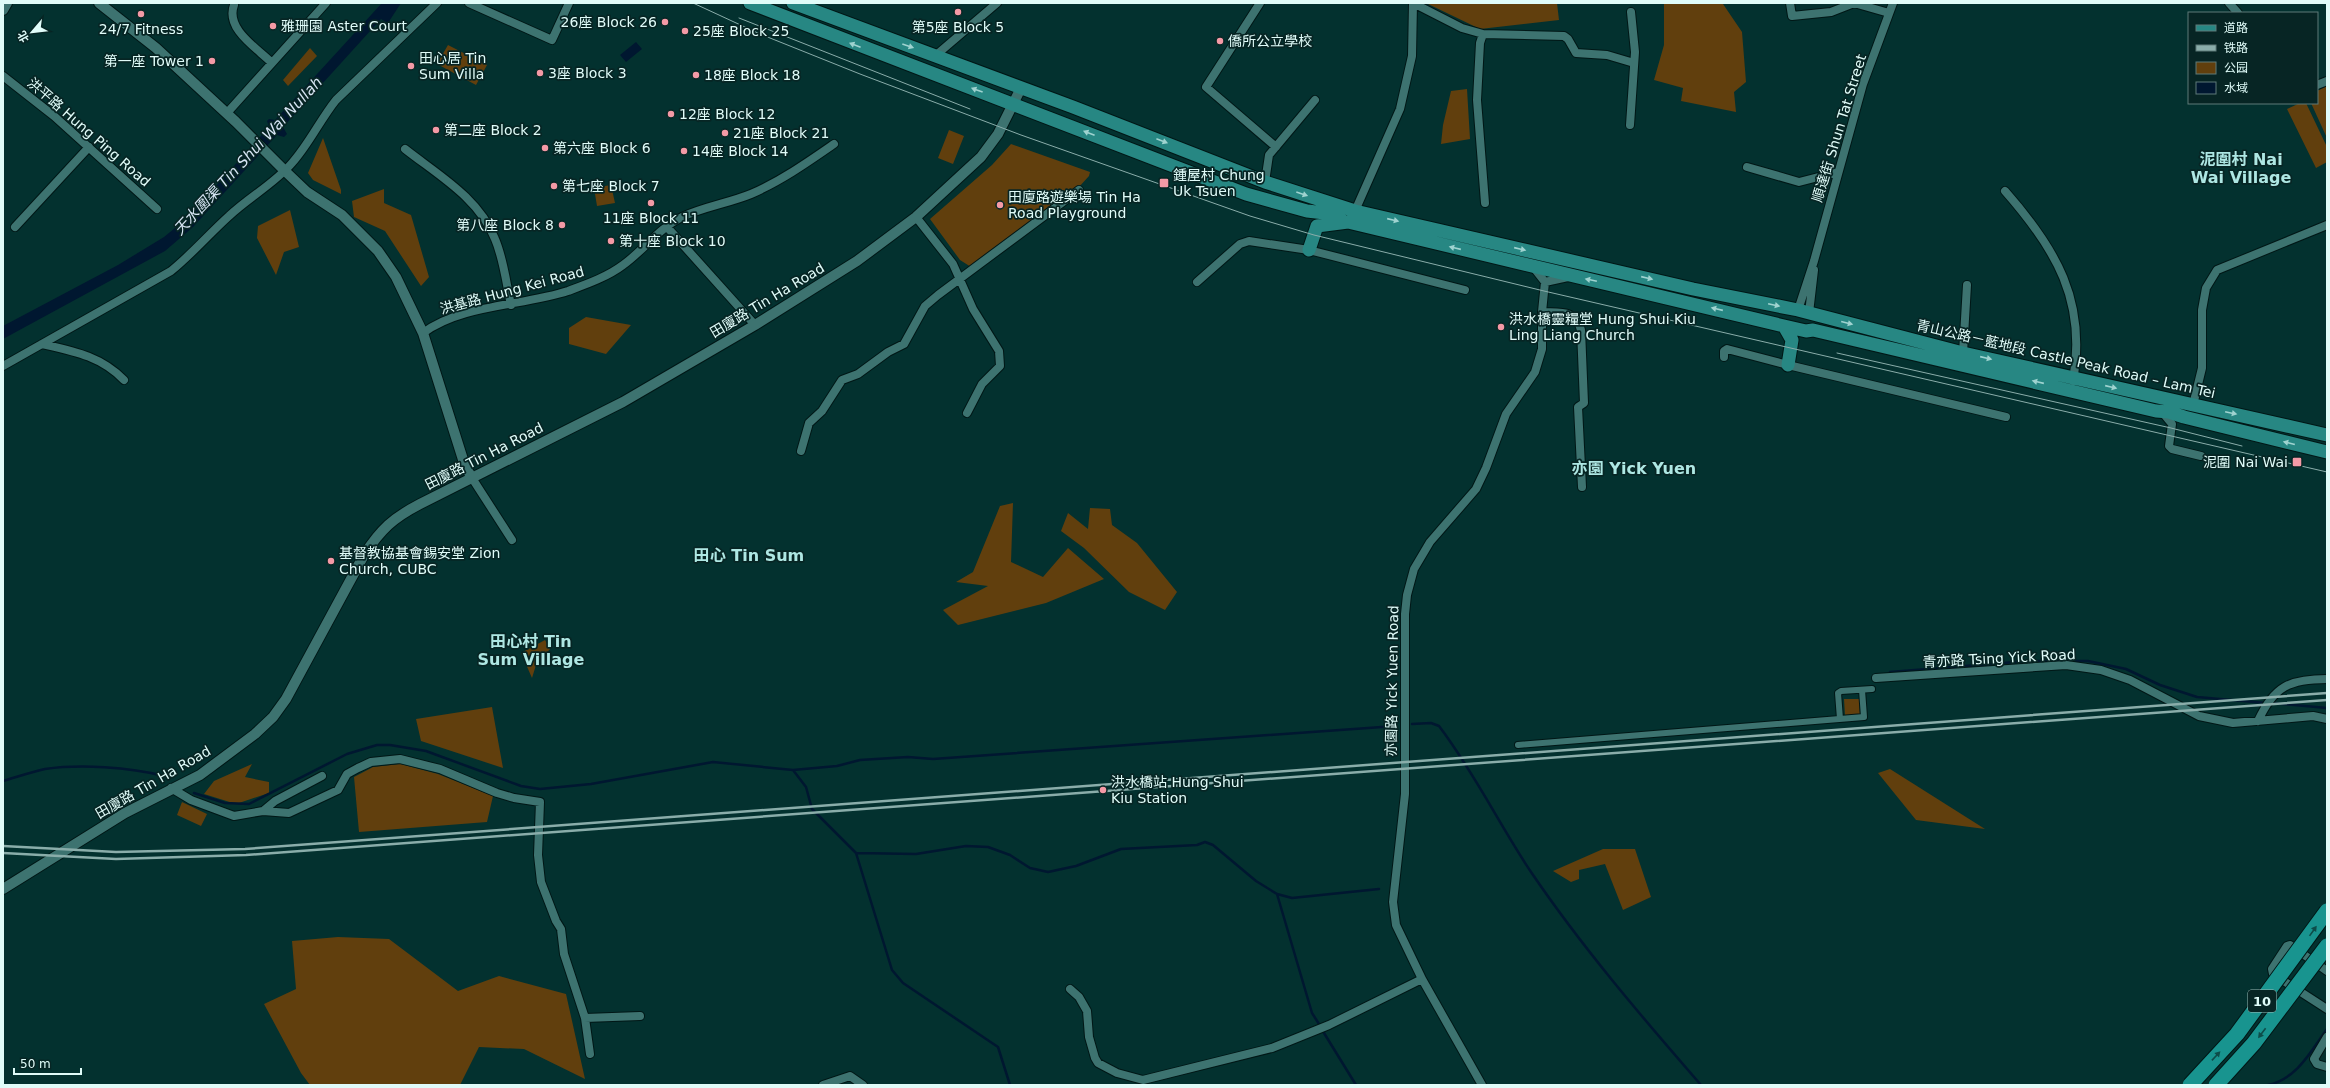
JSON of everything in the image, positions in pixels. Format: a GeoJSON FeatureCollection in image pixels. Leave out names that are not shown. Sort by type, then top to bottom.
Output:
{"type":"FeatureCollection","features":[{"type":"Feature","properties":{"kind":"highway","name":"10"},"geometry":{"type":"LineString","coordinates":[[2190,1085],[2237,1034],[2327,911]]}},
{"type":"Feature","properties":{"kind":"highway","name":"10"},"geometry":{"type":"LineString","coordinates":[[2216,1085],[2254,1043],[2327,946]]}},
{"type":"Feature","properties":{"kind":"main road","name":"青山公路－藍地段 Castle Peak Road – Lam Tei"},"geometry":{"type":"LineString","coordinates":[[750,3],[1246,194],[1307,211],[1317,211],[1343,221],[1784,326],[1806,329],[2074,385],[2193,405],[2327,435]]}},
{"type":"Feature","properties":{"kind":"main road","name":"青山公路－藍地段 Castle Peak Road – Lam Tei"},"geometry":{"type":"LineString","coordinates":[[793,3],[1021,88],[1265,182],[1355,211],[1694,289],[1803,312],[1963,353],[2074,385],[2163,413],[2169,412],[2327,452]]}},
{"type":"Feature","properties":{"kind":"main road"},"geometry":{"type":"LineString","coordinates":[[1263,198],[1265,182]]}},
{"type":"Feature","properties":{"kind":"main road"},"geometry":{"type":"LineString","coordinates":[[1307,211],[1317,226]]}},
{"type":"Feature","properties":{"kind":"main road"},"geometry":{"type":"LineString","coordinates":[[1317,226],[1343,221]]}},
{"type":"Feature","properties":{"kind":"main road"},"geometry":{"type":"LineString","coordinates":[[1309,250],[1317,226]]}},
{"type":"Feature","properties":{"kind":"main road"},"geometry":{"type":"LineString","coordinates":[[1792,340],[1806,329],[1803,312]]}},
{"type":"Feature","properties":{"kind":"main road"},"geometry":{"type":"LineString","coordinates":[[1784,326],[1792,340],[1788,365]]}},
{"type":"Feature","properties":{"kind":"street"},"geometry":{"type":"LineString","coordinates":[[3,10],[7,3]]}},
{"type":"Feature","properties":{"kind":"street"},"geometry":{"type":"LineString","coordinates":[[99,3],[156,48],[227,113],[284,171],[307,192],[342,215],[378,251],[396,277],[424,333],[465,466],[512,540]]}},
{"type":"Feature","properties":{"kind":"street"},"geometry":{"type":"LineString","coordinates":[[227,113],[326,3]]}},
{"type":"Feature","properties":{"kind":"street"},"geometry":{"type":"LineString","coordinates":[[3,366],[171,271],[188,257],[229,216],[284,171],[336,100],[437,3]]}},
{"type":"Feature","properties":{"kind":"street"},"geometry":{"type":"LineString","coordinates":[[470,3],[552,40],[569,3]]}},
{"type":"Feature","properties":{"kind":"street"},"geometry":{"type":"LineString","coordinates":[[935,56],[998,3]]}},
{"type":"Feature","properties":{"kind":"street"},"geometry":{"type":"LineString","coordinates":[[1259,3],[1206,87],[1276,147]]}},
{"type":"Feature","properties":{"kind":"street"},"geometry":{"type":"LineString","coordinates":[[1355,211],[1400,109],[1412,56],[1413,3],[1462,28],[1483,34],[1552,35],[1568,39],[1576,53],[1607,56],[1634,63]]}},
{"type":"Feature","properties":{"kind":"street"},"geometry":{"type":"LineString","coordinates":[[1790,3],[1792,16],[1831,12],[1854,3],[1889,13]]}},
{"type":"Feature","properties":{"kind":"street","name":"順達街 Shun Tat Street"},"geometry":{"type":"LineString","coordinates":[[1803,312],[1814,261],[1863,84],[1893,3]]}},
{"type":"Feature","properties":{"kind":"street"},"geometry":{"type":"LineString","coordinates":[[2229,3],[2237,12]]}},
{"type":"Feature","properties":{"kind":"street"},"geometry":{"type":"LineString","coordinates":[[234,5],[232,18],[235,26],[272,63]]}},
{"type":"Feature","properties":{"kind":"street"},"geometry":{"type":"LineString","coordinates":[[1630,125],[1635,52],[1631,12]]}},
{"type":"Feature","properties":{"kind":"street"},"geometry":{"type":"LineString","coordinates":[[1483,34],[1480,43],[1477,100],[1485,203]]}},
{"type":"Feature","properties":{"kind":"street","name":"洪平路 Hung Ping Road"},"geometry":{"type":"LineString","coordinates":[[3,76],[35,100],[157,209]]}},
{"type":"Feature","properties":{"kind":"street","name":"田廈路 Tin Ha Road"},"geometry":{"type":"LineString","coordinates":[[3,889],[125,813],[175,786],[200,775],[255,734],[273,717],[286,699],[360,562],[381,531],[399,515],[623,402],[832,278],[916,217],[981,158],[998,134],[1021,88]]}},
{"type":"Feature","properties":{"kind":"street"},"geometry":{"type":"LineString","coordinates":[[1265,182],[1270,155],[1315,100]]}},
{"type":"Feature","properties":{"kind":"street","name":"洪基路 Hung Kei Road"},"geometry":{"type":"LineString","coordinates":[[424,333],[434,325],[462,314],[511,305],[567,291],[599,279],[624,265],[667,226],[682,217],[752,194],[776,182],[834,144]]}},
{"type":"Feature","properties":{"kind":"street"},"geometry":{"type":"LineString","coordinates":[[15,227],[89,147]]}},
{"type":"Feature","properties":{"kind":"street"},"geometry":{"type":"LineString","coordinates":[[405,149],[467,197],[483,217],[500,252],[511,305]]}},
{"type":"Feature","properties":{"kind":"street"},"geometry":{"type":"LineString","coordinates":[[1747,167],[1799,182],[1838,172]]}},
{"type":"Feature","properties":{"kind":"street"},"geometry":{"type":"LineString","coordinates":[[801,451],[809,423],[822,411],[842,380],[858,374],[888,352],[904,344],[925,306],[958,279],[1079,190]]}},
{"type":"Feature","properties":{"kind":"street"},"geometry":{"type":"LineString","coordinates":[[2004,191],[2030,220],[2058,263],[2066,282],[2074,312],[2076,364],[2074,385]]}},
{"type":"Feature","properties":{"kind":"street"},"geometry":{"type":"LineString","coordinates":[[916,217],[953,264],[958,279],[973,309],[999,350],[1000,366],[982,384],[967,413]]}},
{"type":"Feature","properties":{"kind":"street"},"geometry":{"type":"LineString","coordinates":[[667,226],[755,325]]}},
{"type":"Feature","properties":{"kind":"street"},"geometry":{"type":"LineString","coordinates":[[2193,405],[2202,368],[2202,310],[2206,288],[2217,270],[2327,226]]}},
{"type":"Feature","properties":{"kind":"street"},"geometry":{"type":"LineString","coordinates":[[1197,282],[1240,244],[1249,241],[1309,250],[1465,290]]}},
{"type":"Feature","properties":{"kind":"street"},"geometry":{"type":"LineString","coordinates":[[1532,266],[1545,282],[1574,277]]}},
{"type":"Feature","properties":{"kind":"street","name":"亦園路 Yick Yuen Road"},"geometry":{"type":"LineString","coordinates":[[1482,1085],[1422,979],[1396,925],[1393,902],[1405,794],[1405,622],[1407,595],[1414,569],[1424,552],[1481,481],[1506,414],[1535,372],[1542,349],[1542,312],[1545,282]]}},
{"type":"Feature","properties":{"kind":"street"},"geometry":{"type":"LineString","coordinates":[[1963,353],[1967,285]]}},
{"type":"Feature","properties":{"kind":"street"},"geometry":{"type":"LineString","coordinates":[[1542,312],[1567,312],[1579,322],[1581,330],[1584,403],[1578,407],[1582,487]]}},
{"type":"Feature","properties":{"kind":"street"},"geometry":{"type":"LineString","coordinates":[[42,344],[89,356],[108,366],[124,380]]}},
{"type":"Feature","properties":{"kind":"street"},"geometry":{"type":"LineString","coordinates":[[1724,357],[1724,351],[1728,349],[1788,365],[2006,417]]}},
{"type":"Feature","properties":{"kind":"street"},"geometry":{"type":"LineString","coordinates":[[2163,413],[2172,424],[2169,446],[2172,449],[2201,456]]}},
{"type":"Feature","properties":{"kind":"street"},"geometry":{"type":"LineString","coordinates":[[2172,424],[2184,417]]}},
{"type":"Feature","properties":{"kind":"street","name":"青亦路 Tsing Yick Road"},"geometry":{"type":"LineString","coordinates":[[1876,678],[2066,665],[2101,670],[2130,680],[2199,716],[2233,723],[2313,716],[2327,718]]}},
{"type":"Feature","properties":{"kind":"street"},"geometry":{"type":"LineString","coordinates":[[2258,721],[2273,694],[2295,681],[2327,679]]}},
{"type":"Feature","properties":{"kind":"street"},"geometry":{"type":"LineString","coordinates":[[1840,719],[1838,693],[1841,691],[1872,689]]}},
{"type":"Feature","properties":{"kind":"street"},"geometry":{"type":"LineString","coordinates":[[1518,744],[1864,717],[1862,690]]}},
{"type":"Feature","properties":{"kind":"street"},"geometry":{"type":"LineString","coordinates":[[175,786],[191,800],[221,813],[234,816],[263,811],[289,813],[338,790],[347,774],[358,768],[371,762],[400,759],[440,769],[497,793],[514,798],[540,802],[538,855],[540,882],[556,921],[561,928],[564,954],[585,1018],[590,1054]]}},
{"type":"Feature","properties":{"kind":"street"},"geometry":{"type":"LineString","coordinates":[[263,811],[275,800],[322,776]]}},
{"type":"Feature","properties":{"kind":"street"},"geometry":{"type":"LineString","coordinates":[[2326,1006],[2273,974],[2272,969],[2287,946],[2290,946],[2327,970]]}},
{"type":"Feature","properties":{"kind":"street"},"geometry":{"type":"LineString","coordinates":[[1070,989],[1079,996],[1087,1011],[1089,1037],[1094,1058],[1098,1063],[1117,1073],[1143,1080],[1272,1048],[1329,1025],[1422,979]]}},
{"type":"Feature","properties":{"kind":"street"},"geometry":{"type":"LineString","coordinates":[[585,1018],[640,1016]]}},
{"type":"Feature","properties":{"kind":"street"},"geometry":{"type":"LineString","coordinates":[[2327,1037],[2314,1059],[2317,1064],[2327,1067]]}},
{"type":"Feature","properties":{"kind":"street"},"geometry":{"type":"LineString","coordinates":[[823,1085],[850,1076],[863,1085]]}},
{"type":"Feature","properties":{"kind":"green space"},"geometry":{"type":"Polygon","coordinates":[[[1426,3],[1557,3],[1559,20],[1480,29],[1426,3]]]}},
{"type":"Feature","properties":{"kind":"green space"},"geometry":{"type":"Polygon","coordinates":[[[1664,3],[1723,4],[1742,32],[1746,82],[1734,92],[1736,112],[1681,101],[1683,88],[1654,80],[1664,45],[1664,3]]]}},
{"type":"Feature","properties":{"kind":"green space"},"geometry":{"type":"Polygon","coordinates":[[[448,45],[487,65],[476,85],[437,64],[448,45]]]}},
{"type":"Feature","properties":{"kind":"green space"},"geometry":{"type":"Polygon","coordinates":[[[310,48],[317,56],[288,86],[283,80],[310,48]]]}},
{"type":"Feature","properties":{"kind":"green space"},"geometry":{"type":"Polygon","coordinates":[[[2327,86],[2327,138],[2311,104],[2318,104],[2318,90],[2327,86]]]}},
{"type":"Feature","properties":{"kind":"green space"},"geometry":{"type":"Polygon","coordinates":[[[1467,89],[1470,139],[1441,144],[1443,125],[1451,91],[1467,89]]]}},
{"type":"Feature","properties":{"kind":"green space"},"geometry":{"type":"Polygon","coordinates":[[[2298,104],[2306,104],[2327,147],[2327,162],[2316,168],[2287,109],[2298,104]]]}},
{"type":"Feature","properties":{"kind":"green space"},"geometry":{"type":"Polygon","coordinates":[[[949,130],[964,136],[953,164],[938,158],[949,130]]]}},
{"type":"Feature","properties":{"kind":"green space"},"geometry":{"type":"Polygon","coordinates":[[[323,138],[341,190],[341,194],[313,180],[308,173],[323,138]]]}},
{"type":"Feature","properties":{"kind":"green space","name":"田廈路遊樂場 Tin Ha Road Playground"},"geometry":{"type":"Polygon","coordinates":[[[1011,144],[1090,172],[1089,176],[1079,187],[971,267],[960,260],[930,219],[992,165],[1011,144]]]}},
{"type":"Feature","properties":{"kind":"green space"},"geometry":{"type":"Polygon","coordinates":[[[611,185],[615,203],[597,206],[594,188],[611,185]]]}},
{"type":"Feature","properties":{"kind":"green space"},"geometry":{"type":"Polygon","coordinates":[[[384,189],[384,203],[411,215],[429,277],[421,286],[385,231],[354,217],[352,201],[384,189]]]}},
{"type":"Feature","properties":{"kind":"green space"},"geometry":{"type":"Polygon","coordinates":[[[290,210],[299,247],[284,252],[276,275],[257,238],[258,226],[290,210]]]}},
{"type":"Feature","properties":{"kind":"green space"},"geometry":{"type":"Polygon","coordinates":[[[586,317],[631,325],[606,354],[569,344],[569,328],[586,317]]]}},
{"type":"Feature","properties":{"kind":"green space"},"geometry":{"type":"Polygon","coordinates":[[[1013,503],[1011,562],[1043,577],[1068,548],[1104,579],[1046,603],[958,625],[943,610],[988,586],[956,582],[973,572],[1000,506],[1013,503]]]}},
{"type":"Feature","properties":{"kind":"green space"},"geometry":{"type":"Polygon","coordinates":[[[1090,508],[1110,509],[1112,525],[1137,543],[1177,592],[1165,610],[1129,592],[1084,548],[1061,531],[1068,513],[1088,529],[1090,508]]]}},
{"type":"Feature","properties":{"kind":"green space"},"geometry":{"type":"Polygon","coordinates":[[[545,640],[550,649],[536,665],[532,678],[521,653],[545,640]]]}},
{"type":"Feature","properties":{"kind":"green space"},"geometry":{"type":"Polygon","coordinates":[[[1844,699],[1859,699],[1860,716],[1845,716],[1844,699]]]}},
{"type":"Feature","properties":{"kind":"green space"},"geometry":{"type":"Polygon","coordinates":[[[492,707],[503,768],[421,741],[416,719],[492,707]]]}},
{"type":"Feature","properties":{"kind":"green space"},"geometry":{"type":"Polygon","coordinates":[[[252,764],[245,777],[269,782],[269,793],[236,804],[204,794],[214,781],[252,764]]]}},
{"type":"Feature","properties":{"kind":"green space"},"geometry":{"type":"Polygon","coordinates":[[[400,764],[438,774],[493,796],[487,822],[359,832],[354,777],[373,767],[400,764]]]}},
{"type":"Feature","properties":{"kind":"green space"},"geometry":{"type":"Polygon","coordinates":[[[1890,769],[1985,829],[1916,820],[1878,773],[1890,769]]]}},
{"type":"Feature","properties":{"kind":"green space"},"geometry":{"type":"Polygon","coordinates":[[[182,802],[207,814],[201,826],[177,815],[182,802]]]}},
{"type":"Feature","properties":{"kind":"green space"},"geometry":{"type":"Polygon","coordinates":[[[1603,849],[1635,849],[1651,897],[1623,910],[1605,864],[1579,870],[1579,879],[1571,882],[1553,871],[1603,849]]]}},
{"type":"Feature","properties":{"kind":"green space"},"geometry":{"type":"Polygon","coordinates":[[[338,937],[389,939],[458,991],[499,976],[566,994],[585,1079],[524,1049],[479,1047],[460,1085],[310,1085],[301,1073],[264,1004],[296,989],[292,941],[338,937]]]}},
{"type":"Feature","properties":{"kind":"water","name":"天水圍渠 Tin Shui Wai Nullah"},"geometry":{"type":"Polygon","coordinates":[[[382,3],[401,3],[388,23],[381,19],[283,127],[287,134],[284,137],[277,135],[193,227],[165,251],[3,339],[3,326],[118,265],[164,237],[186,219],[269,127],[267,121],[269,119],[275,120],[382,3]]]}},
{"type":"Feature","properties":{"kind":"water"},"geometry":{"type":"Polygon","coordinates":[[[636,42],[642,49],[626,62],[620,55],[636,42]]]}},
{"type":"Feature","properties":{"kind":"waterway"},"geometry":{"type":"LineString","coordinates":[[1890,672],[2028,661],[2088,661],[2126,669],[2160,685],[2197,697],[2266,703]]}},
{"type":"Feature","properties":{"kind":"waterway"},"geometry":{"type":"LineString","coordinates":[[2271,703],[2327,708]]}},
{"type":"Feature","properties":{"kind":"waterway"},"geometry":{"type":"LineString","coordinates":[[1412,724],[1431,723],[1439,726],[1464,761],[1519,854],[1550,900],[1613,981],[1701,1085]]}},
{"type":"Feature","properties":{"kind":"waterway"},"geometry":{"type":"LineString","coordinates":[[194,793],[225,803],[249,804],[347,754],[377,745],[390,745],[426,751],[521,786],[540,789],[591,784],[713,762],[793,770],[837,766],[860,760],[908,757],[933,759],[1396,726]]}},
{"type":"Feature","properties":{"kind":"waterway"},"geometry":{"type":"LineString","coordinates":[[3,781],[29,773],[59,767],[104,767],[136,770],[164,776]]}},
{"type":"Feature","properties":{"kind":"waterway"},"geometry":{"type":"LineString","coordinates":[[793,770],[806,787],[812,809],[856,853],[892,970],[903,983],[998,1047],[1010,1085]]}},
{"type":"Feature","properties":{"kind":"waterway"},"geometry":{"type":"LineString","coordinates":[[856,853],[916,854],[966,846],[988,847],[1010,855],[1030,868],[1048,872],[1076,866],[1121,849],[1197,845],[1205,842],[1213,845],[1256,881],[1277,894],[1292,898],[1379,889]]}},
{"type":"Feature","properties":{"kind":"waterway"},"geometry":{"type":"LineString","coordinates":[[1277,894],[1312,1013],[1319,1024]]}},
{"type":"Feature","properties":{"kind":"waterway"},"geometry":{"type":"LineString","coordinates":[[2268,1085],[2278,1082],[2295,1070],[2309,1055],[2327,1029]]}},
{"type":"Feature","properties":{"kind":"waterway"},"geometry":{"type":"LineString","coordinates":[[1324,1033],[1356,1085]]}},
{"type":"Feature","properties":{"kind":"tram line"},"geometry":{"type":"LineString","coordinates":[[693,3],[760,34],[860,74],[1021,135],[1250,216],[1314,235],[1544,291],[2327,472]]}},
{"type":"Feature","properties":{"kind":"tram line"},"geometry":{"type":"LineString","coordinates":[[739,18],[970,109]]}},
{"type":"Feature","properties":{"kind":"tram line"},"geometry":{"type":"LineString","coordinates":[[1837,353],[2171,428],[2242,446]]}},
{"type":"Feature","properties":{"kind":"railway"},"geometry":{"type":"LineString","coordinates":[[3,846],[116,852],[245,849],[2327,693]]}},
{"type":"Feature","properties":{"kind":"railway"},"geometry":{"type":"LineString","coordinates":[[3,853],[116,859],[246,855],[2327,700]]}},
{"type":"Feature","properties":{"kind":"place","name":"第5座 Block 5"},"geometry":{"type":"Point","coordinates":[958,12]}},
{"type":"Feature","properties":{"kind":"place","name":"24/7 Fitness"},"geometry":{"type":"Point","coordinates":[141,14]}},
{"type":"Feature","properties":{"kind":"place","name":"26座 Block 26"},"geometry":{"type":"Point","coordinates":[665,22]}},
{"type":"Feature","properties":{"kind":"place","name":"雅珊園 Aster Court"},"geometry":{"type":"Point","coordinates":[273,26]}},
{"type":"Feature","properties":{"kind":"place","name":"25座 Block 25"},"geometry":{"type":"Point","coordinates":[685,31]}},
{"type":"Feature","properties":{"kind":"place","name":"僑所公立學校"},"geometry":{"type":"Point","coordinates":[1220,41]}},
{"type":"Feature","properties":{"kind":"place","name":"第一座 Tower 1"},"geometry":{"type":"Point","coordinates":[212,61]}},
{"type":"Feature","properties":{"kind":"place","name":"田心居 Tin Sum Villa"},"geometry":{"type":"Point","coordinates":[411,66]}},
{"type":"Feature","properties":{"kind":"place","name":"3座 Block 3"},"geometry":{"type":"Point","coordinates":[540,73]}},
{"type":"Feature","properties":{"kind":"place","name":"18座 Block 18"},"geometry":{"type":"Point","coordinates":[696,75]}},
{"type":"Feature","properties":{"kind":"place","name":"12座 Block 12"},"geometry":{"type":"Point","coordinates":[671,114]}},
{"type":"Feature","properties":{"kind":"place","name":"第二座 Block 2"},"geometry":{"type":"Point","coordinates":[436,130]}},
{"type":"Feature","properties":{"kind":"place","name":"21座 Block 21"},"geometry":{"type":"Point","coordinates":[725,133]}},
{"type":"Feature","properties":{"kind":"place","name":"第六座 Block 6"},"geometry":{"type":"Point","coordinates":[545,148]}},
{"type":"Feature","properties":{"kind":"place","name":"14座 Block 14"},"geometry":{"type":"Point","coordinates":[684,151]}},
{"type":"Feature","properties":{"kind":"place","name":"鍾屋村 Chung Uk Tsuen"},"geometry":{"type":"Point","coordinates":[1164,183]}},
{"type":"Feature","properties":{"kind":"place","name":"第七座 Block 7"},"geometry":{"type":"Point","coordinates":[554,186]}},
{"type":"Feature","properties":{"kind":"place","name":"11座 Block 11"},"geometry":{"type":"Point","coordinates":[651,203]}},
{"type":"Feature","properties":{"kind":"place","name":"田廈路遊樂場 Tin Ha Road Playground"},"geometry":{"type":"Point","coordinates":[1000,205]}},
{"type":"Feature","properties":{"kind":"place","name":"第八座 Block 8"},"geometry":{"type":"Point","coordinates":[562,225]}},
{"type":"Feature","properties":{"kind":"place","name":"第十座 Block 10"},"geometry":{"type":"Point","coordinates":[611,241]}},
{"type":"Feature","properties":{"kind":"place","name":"洪水橋靈糧堂 Hung Shui Kiu Ling Liang Church"},"geometry":{"type":"Point","coordinates":[1501,327]}},
{"type":"Feature","properties":{"kind":"place","name":"泥圍 Nai Wai"},"geometry":{"type":"Point","coordinates":[2297,462]}},
{"type":"Feature","properties":{"kind":"place","name":"基督教協基會錫安堂 Zion Church, CUBC"},"geometry":{"type":"Point","coordinates":[331,561]}},
{"type":"Feature","properties":{"kind":"place","name":"洪水橋站 Hung Shui Kiu Station"},"geometry":{"type":"Point","coordinates":[1103,790]}},
{"type":"Feature","properties":{"kind":"district","name":"泥圍村 Nai Wai Village"},"geometry":{"type":"Point","coordinates":[2241,168]}},
{"type":"Feature","properties":{"kind":"district","name":"亦園 Yick Yuen"},"geometry":{"type":"Point","coordinates":[1634,468]}},
{"type":"Feature","properties":{"kind":"district","name":"田心 Tin Sum"},"geometry":{"type":"Point","coordinates":[749,555]}},
{"type":"Feature","properties":{"kind":"district","name":"田心村 Tin Sum Village"},"geometry":{"type":"Point","coordinates":[531,650]}}]}
